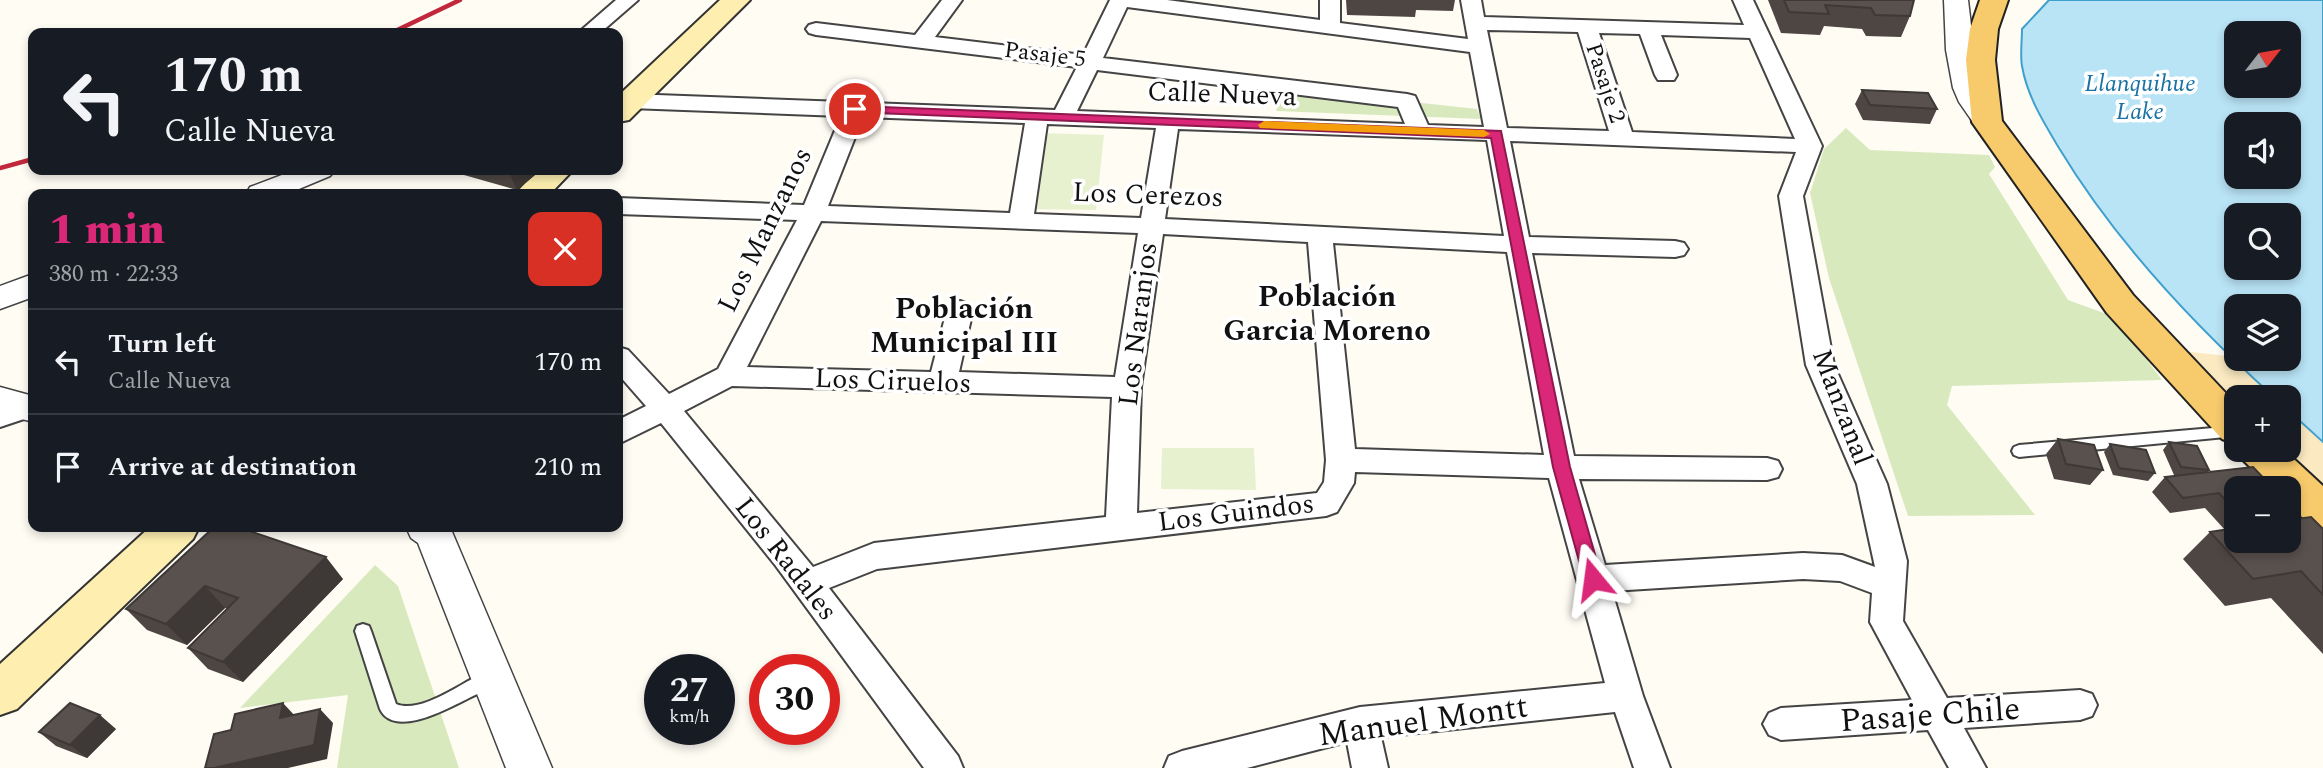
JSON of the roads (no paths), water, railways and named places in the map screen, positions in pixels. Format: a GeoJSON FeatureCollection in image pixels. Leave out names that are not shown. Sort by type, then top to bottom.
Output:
{"type":"FeatureCollection","features":[{"type":"Feature","properties":{"kind":"main road"},"geometry":{"type":"LineString","coordinates":[[623,103],[736,0]]}},
{"type":"Feature","properties":{"kind":"main road"},"geometry":{"type":"LineString","coordinates":[[1994,0],[1983,28],[1982,59],[1988,116],[2086,261],[2120,304],[2224,418]]}},
{"type":"Feature","properties":{"kind":"main road"},"geometry":{"type":"LineString","coordinates":[[536,189],[552,175]]}},
{"type":"Feature","properties":{"kind":"main road"},"geometry":{"type":"LineString","coordinates":[[2271,462],[2323,511]]}},
{"type":"Feature","properties":{"kind":"main road"},"geometry":{"type":"LineString","coordinates":[[0,694],[173,532]]}},
{"type":"Feature","properties":{"kind":"street"},"geometry":{"type":"LineString","coordinates":[[593,28],[628,0]]}},
{"type":"Feature","properties":{"kind":"street"},"geometry":{"type":"LineString","coordinates":[[921,41],[952,0]]}},
{"type":"Feature","properties":{"kind":"street"},"geometry":{"type":"LineString","coordinates":[[1063,117],[1120,0],[1330,27],[1475,23],[1757,32]]}},
{"type":"Feature","properties":{"kind":"street"},"geometry":{"type":"LineString","coordinates":[[1330,0],[1330,27]]}},
{"type":"Feature","properties":{"kind":"street"},"geometry":{"type":"LineString","coordinates":[[1743,0],[1810,146]]}},
{"type":"Feature","properties":{"kind":"street"},"geometry":{"type":"LineString","coordinates":[[1956,0],[1958,35],[1988,116]]}},
{"type":"Feature","properties":{"kind":"street"},"geometry":{"type":"LineString","coordinates":[[1475,23],[1561,467],[1626,696],[1652,768]]}},
{"type":"Feature","properties":{"kind":"street","name":"Pasaje 2"},"geometry":{"type":"LineString","coordinates":[[1587,26],[1623,139]]}},
{"type":"Feature","properties":{"kind":"street"},"geometry":{"type":"LineString","coordinates":[[1648,28],[1667,75]]}},
{"type":"Feature","properties":{"kind":"street","name":"Pasaje 5"},"geometry":{"type":"LineString","coordinates":[[817,29],[1407,101],[1419,131]]}},
{"type":"Feature","properties":{"kind":"street"},"geometry":{"type":"LineString","coordinates":[[1262,125],[1273,84]]}},
{"type":"Feature","properties":{"kind":"street","name":"Calle Nueva"},"geometry":{"type":"LineString","coordinates":[[623,104],[855,109],[1810,146]]}},
{"type":"Feature","properties":{"kind":"street","name":"Los Manzanos"},"geometry":{"type":"LineString","coordinates":[[728,376],[813,213],[855,109]]}},
{"type":"Feature","properties":{"kind":"street"},"geometry":{"type":"LineString","coordinates":[[1021,222],[1037,116]]}},
{"type":"Feature","properties":{"kind":"street","name":"Los Naranjos"},"geometry":{"type":"LineString","coordinates":[[1121,527],[1127,387],[1168,121]]}},
{"type":"Feature","properties":{"kind":"street","name":"Manzanal"},"geometry":{"type":"LineString","coordinates":[[1810,146],[1791,196],[1821,365],[1872,484],[1891,561],[1886,622],[1968,768]]}},
{"type":"Feature","properties":{"kind":"street"},"geometry":{"type":"LineString","coordinates":[[273,189],[308,175]]}},
{"type":"Feature","properties":{"kind":"street","name":"Los Cerezos"},"geometry":{"type":"LineString","coordinates":[[623,206],[1151,226],[1518,245],[1675,249]]}},
{"type":"Feature","properties":{"kind":"street"},"geometry":{"type":"LineString","coordinates":[[1320,234],[1341,460]]}},
{"type":"Feature","properties":{"kind":"street"},"geometry":{"type":"LineString","coordinates":[[0,298],[28,287]]}},
{"type":"Feature","properties":{"kind":"street"},"geometry":{"type":"LineString","coordinates":[[942,383],[960,310]]}},
{"type":"Feature","properties":{"kind":"street","name":"Los Radales"},"geometry":{"type":"LineString","coordinates":[[623,362],[666,407],[806,583],[945,768]]}},
{"type":"Feature","properties":{"kind":"street","name":"Los Ciruelos"},"geometry":{"type":"LineString","coordinates":[[623,430],[728,376],[1127,387]]}},
{"type":"Feature","properties":{"kind":"street","name":"Los Guindos"},"geometry":{"type":"LineString","coordinates":[[806,583],[874,556],[1326,504],[1339,484],[1341,460],[1561,467],[1767,469]]}},
{"type":"Feature","properties":{"kind":"street"},"geometry":{"type":"LineString","coordinates":[[436,532],[529,768]]}},
{"type":"Feature","properties":{"kind":"street"},"geometry":{"type":"LineString","coordinates":[[1593,579],[1803,566],[1842,568],[1889,586]]}},
{"type":"Feature","properties":{"kind":"street","name":"Manuel Montt"},"geometry":{"type":"LineString","coordinates":[[1182,768],[1360,723],[1626,696]]}},
{"type":"Feature","properties":{"kind":"street","name":"Pasaje Chile"},"geometry":{"type":"LineString","coordinates":[[1781,724],[2080,705]]}},
{"type":"Feature","properties":{"kind":"street"},"geometry":{"type":"LineString","coordinates":[[1360,723],[1370,768]]}},
{"type":"Feature","properties":{"kind":"lane"},"geometry":{"type":"LineString","coordinates":[[2019,451],[2224,431]]}},
{"type":"Feature","properties":{"kind":"lane"},"geometry":{"type":"LineString","coordinates":[[363,631],[389,709],[400,716],[415,715],[492,677]]}},
{"type":"Feature","properties":{"kind":"water","name":"Llanquihue Lake"},"geometry":{"type":"Polygon","coordinates":[[[2049,0],[2323,0],[2323,442],[2301,422],[2301,385],[2261,385],[2247,371],[2301,371],[2301,294],[2224,294],[2224,350],[2157,280],[2081,182],[2032,99],[2024,77],[2022,29],[2049,0]]]}},
{"type":"Feature","properties":{"kind":"railway"},"geometry":{"type":"LineString","coordinates":[[401,28],[460,0]]}},
{"type":"Feature","properties":{"kind":"railway"},"geometry":{"type":"LineString","coordinates":[[0,168],[28,160]]}},
{"type":"Feature","properties":{"kind":"district","name":"Población Garcia Moreno"},"geometry":{"type":"Point","coordinates":[1327,314]}},
{"type":"Feature","properties":{"kind":"district","name":"Población Municipal III"},"geometry":{"type":"Point","coordinates":[964,326]}}]}
